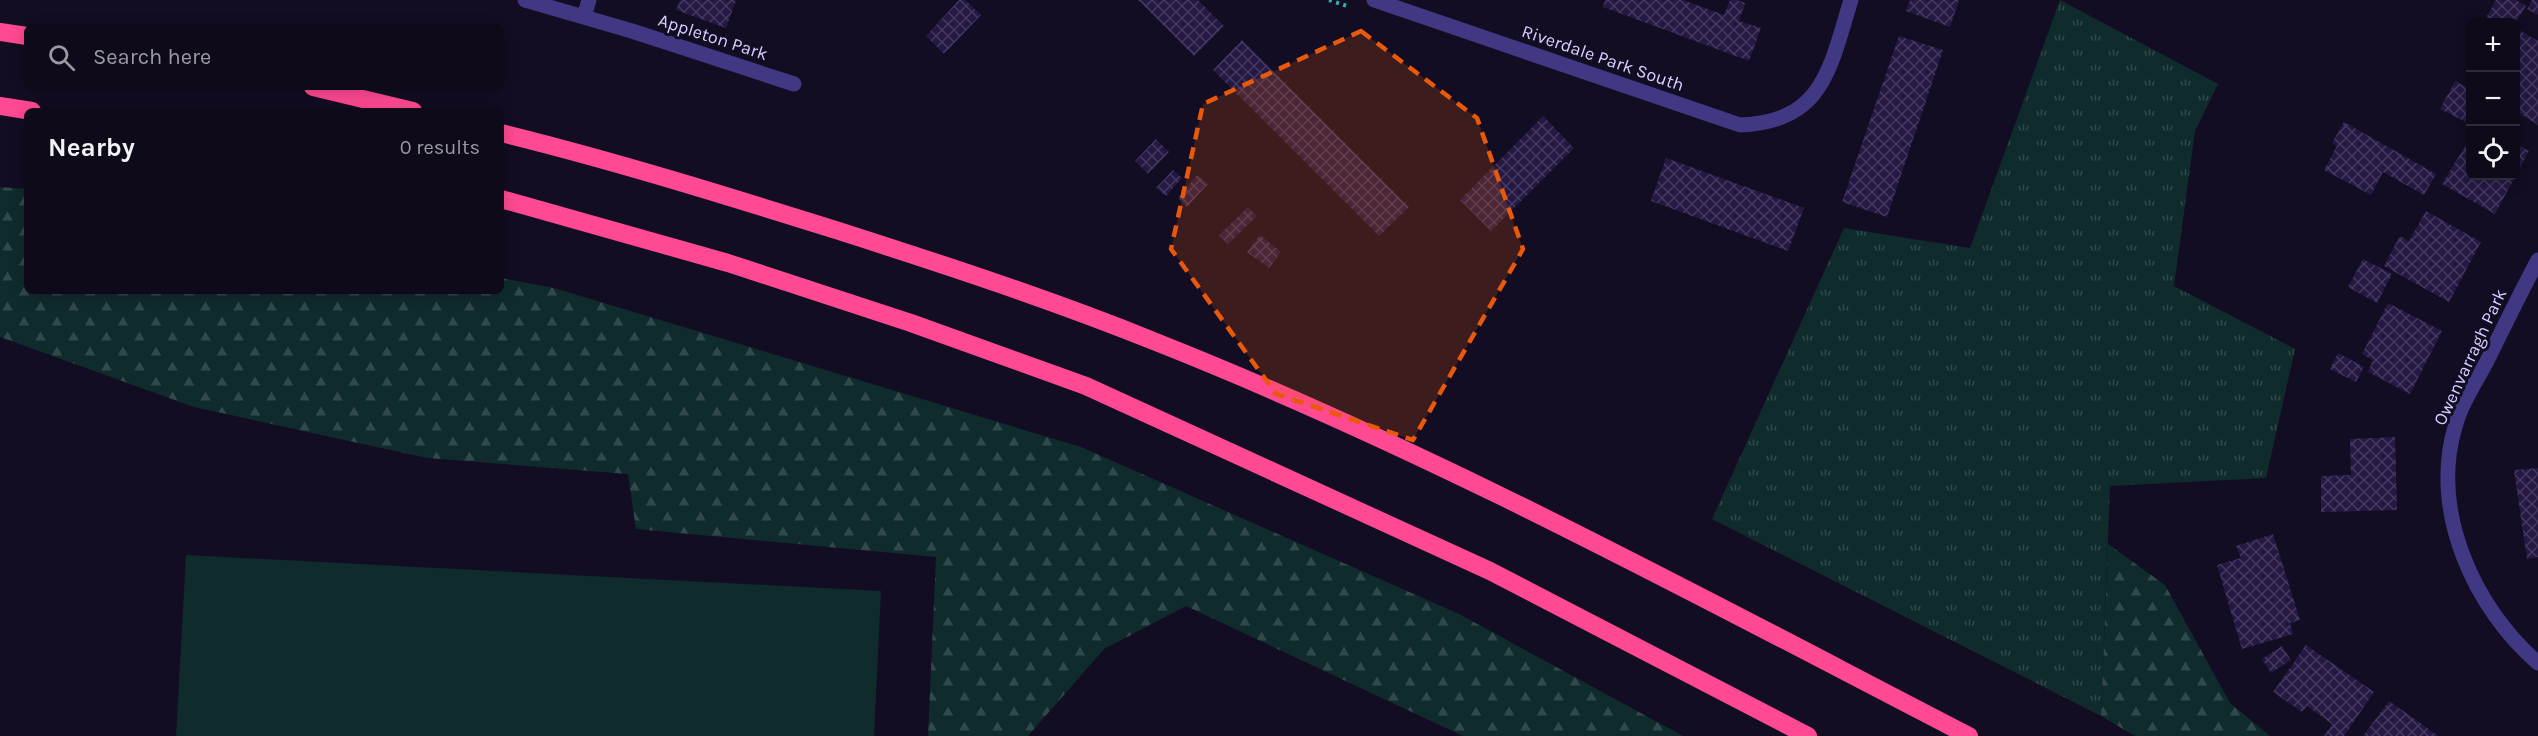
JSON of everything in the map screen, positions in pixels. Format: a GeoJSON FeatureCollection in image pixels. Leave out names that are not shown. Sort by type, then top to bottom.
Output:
{"type":"FeatureCollection","features":[{"type":"Feature","properties":{"kind":"highway"},"geometry":{"type":"LineString","coordinates":[[0,32],[24,36]]}},
{"type":"Feature","properties":{"kind":"highway"},"geometry":{"type":"LineString","coordinates":[[326,90],[400,108]]}},
{"type":"Feature","properties":{"kind":"highway"},"geometry":{"type":"LineString","coordinates":[[0,106],[24,110]]}},
{"type":"Feature","properties":{"kind":"highway"},"geometry":{"type":"LineString","coordinates":[[504,134],[739,199],[940,264],[1156,341],[1342,422],[1542,515],[1969,736]]}},
{"type":"Feature","properties":{"kind":"highway"},"geometry":{"type":"LineString","coordinates":[[504,200],[728,263],[911,323],[1086,386],[1490,571],[1808,736]]}},
{"type":"Feature","properties":{"kind":"street","name":"Appleton Park"},"geometry":{"type":"LineString","coordinates":[[525,0],[794,84]]}},
{"type":"Feature","properties":{"kind":"street"},"geometry":{"type":"LineString","coordinates":[[584,17],[589,0]]}},
{"type":"Feature","properties":{"kind":"street","name":"Riverdale Park South"},"geometry":{"type":"LineString","coordinates":[[1374,0],[1740,125],[1761,124],[1781,118],[1798,110],[1816,94],[1830,67],[1851,0]]}},
{"type":"Feature","properties":{"kind":"street","name":"Owenvarragh Park"},"geometry":{"type":"LineString","coordinates":[[2538,260],[2455,426],[2449,460],[2449,491],[2455,533],[2471,575],[2505,629],[2538,663]]}},
{"type":"Feature","properties":{"kind":"highlighted area"},"geometry":{"type":"Polygon","coordinates":[[[1361,31],[1477,118],[1523,249],[1413,440],[1276,394],[1171,249],[1203,104],[1361,31]]]}},
{"type":"Feature","properties":{"kind":"green space"},"geometry":{"type":"Polygon","coordinates":[[[2060,0],[2218,84],[2195,131],[2174,286],[2295,349],[2266,478],[2110,486],[2101,716],[1712,519],[1844,228],[1970,248],[2060,0]]]}},
{"type":"Feature","properties":{"kind":"green space"},"geometry":{"type":"Polygon","coordinates":[[[0,187],[24,189],[24,294],[504,294],[504,279],[554,288],[1081,447],[1459,614],[1683,736],[1463,736],[1186,606],[1104,649],[1028,736],[928,736],[936,557],[636,529],[628,474],[427,458],[194,407],[0,337],[0,187]]]}},
{"type":"Feature","properties":{"kind":"green space"},"geometry":{"type":"Polygon","coordinates":[[[2108,544],[2165,585],[2230,703],[2270,736],[2135,736],[2101,716],[2108,544]]]}},
{"type":"Feature","properties":{"kind":"green space"},"geometry":{"type":"Polygon","coordinates":[[[186,555],[881,591],[874,736],[176,736],[186,555]]]}},
{"type":"Feature","properties":{"kind":"building"},"geometry":{"type":"Polygon","coordinates":[[[680,0],[736,0],[726,28],[676,10],[680,0]]]}},
{"type":"Feature","properties":{"kind":"building"},"geometry":{"type":"Polygon","coordinates":[[[959,0],[965,0],[981,15],[944,54],[926,36],[959,0]]]}},
{"type":"Feature","properties":{"kind":"building"},"geometry":{"type":"Polygon","coordinates":[[[1138,0],[1198,0],[1224,26],[1194,56],[1138,0]]]}},
{"type":"Feature","properties":{"kind":"building"},"geometry":{"type":"Polygon","coordinates":[[[1605,0],[1683,0],[1724,15],[1730,0],[1737,0],[1745,3],[1739,21],[1761,28],[1749,61],[1603,7],[1605,0]]]}},
{"type":"Feature","properties":{"kind":"building"},"geometry":{"type":"Polygon","coordinates":[[[1910,0],[1959,0],[1950,27],[1906,11],[1910,0]]]}},
{"type":"Feature","properties":{"kind":"building"},"geometry":{"type":"Polygon","coordinates":[[[2496,0],[2516,0],[2526,6],[2518,18],[2486,18],[2496,0]]]}},
{"type":"Feature","properties":{"kind":"building"},"geometry":{"type":"Polygon","coordinates":[[[2532,0],[2538,0],[2538,15],[2527,9],[2532,0]]]}},
{"type":"Feature","properties":{"kind":"building"},"geometry":{"type":"Polygon","coordinates":[[[2520,31],[2538,41],[2538,125],[2520,114],[2520,31]]]}},
{"type":"Feature","properties":{"kind":"building"},"geometry":{"type":"Polygon","coordinates":[[[1899,36],[1943,50],[1887,217],[1842,202],[1899,36]]]}},
{"type":"Feature","properties":{"kind":"building"},"geometry":{"type":"Polygon","coordinates":[[[1242,40],[1409,207],[1379,236],[1213,70],[1242,40]]]}},
{"type":"Feature","properties":{"kind":"building"},"geometry":{"type":"Polygon","coordinates":[[[2455,81],[2466,87],[2466,122],[2440,109],[2455,81]]]}},
{"type":"Feature","properties":{"kind":"building"},"geometry":{"type":"Polygon","coordinates":[[[1543,116],[1574,148],[1491,231],[1460,200],[1543,116]]]}},
{"type":"Feature","properties":{"kind":"building"},"geometry":{"type":"Polygon","coordinates":[[[2344,122],[2436,174],[2424,195],[2383,172],[2371,195],[2324,170],[2337,146],[2332,143],[2344,122]]]}},
{"type":"Feature","properties":{"kind":"building"},"geometry":{"type":"Polygon","coordinates":[[[1156,139],[1169,152],[1148,174],[1135,161],[1156,139]]]}},
{"type":"Feature","properties":{"kind":"building"},"geometry":{"type":"Polygon","coordinates":[[[2466,145],[2466,180],[2514,180],[2495,214],[2442,184],[2466,145]]]}},
{"type":"Feature","properties":{"kind":"building"},"geometry":{"type":"Polygon","coordinates":[[[2520,146],[2529,151],[2520,168],[2520,146]]]}},
{"type":"Feature","properties":{"kind":"building"},"geometry":{"type":"Polygon","coordinates":[[[1666,158],[1804,208],[1788,251],[1651,201],[1666,158]]]}},
{"type":"Feature","properties":{"kind":"building"},"geometry":{"type":"Polygon","coordinates":[[[1173,170],[1182,178],[1166,196],[1156,188],[1173,170]]]}},
{"type":"Feature","properties":{"kind":"building"},"geometry":{"type":"Polygon","coordinates":[[[1197,175],[1208,184],[1187,207],[1178,198],[1197,175]]]}},
{"type":"Feature","properties":{"kind":"building"},"geometry":{"type":"Polygon","coordinates":[[[1248,207],[1257,216],[1228,244],[1219,235],[1248,207]]]}},
{"type":"Feature","properties":{"kind":"building"},"geometry":{"type":"Polygon","coordinates":[[[2426,211],[2481,242],[2449,302],[2384,266],[2400,236],[2409,241],[2426,211]]]}},
{"type":"Feature","properties":{"kind":"building"},"geometry":{"type":"Polygon","coordinates":[[[1260,235],[1281,252],[1269,268],[1247,252],[1260,235]]]}},
{"type":"Feature","properties":{"kind":"building"},"geometry":{"type":"Polygon","coordinates":[[[2363,259],[2392,274],[2377,303],[2348,287],[2363,259]]]}},
{"type":"Feature","properties":{"kind":"building"},"geometry":{"type":"Polygon","coordinates":[[[2388,303],[2442,331],[2410,394],[2368,372],[2373,360],[2362,354],[2388,303]]]}},
{"type":"Feature","properties":{"kind":"building"},"geometry":{"type":"Polygon","coordinates":[[[2338,353],[2364,367],[2356,382],[2330,369],[2338,353]]]}},
{"type":"Feature","properties":{"kind":"building"},"geometry":{"type":"Polygon","coordinates":[[[2395,437],[2397,510],[2321,512],[2321,476],[2351,475],[2350,439],[2395,437]]]}},
{"type":"Feature","properties":{"kind":"building"},"geometry":{"type":"Polygon","coordinates":[[[2538,468],[2538,557],[2527,559],[2514,470],[2538,468]]]}},
{"type":"Feature","properties":{"kind":"building"},"geometry":{"type":"Polygon","coordinates":[[[2273,534],[2300,620],[2290,623],[2293,634],[2242,649],[2217,565],[2241,558],[2236,546],[2273,534]]]}},
{"type":"Feature","properties":{"kind":"building"},"geometry":{"type":"Polygon","coordinates":[[[2306,645],[2374,692],[2344,736],[2324,736],[2332,724],[2307,706],[2302,712],[2273,692],[2306,645]]]}},
{"type":"Feature","properties":{"kind":"building"},"geometry":{"type":"Polygon","coordinates":[[[2282,646],[2291,660],[2271,673],[2262,659],[2282,646]]]}},
{"type":"Feature","properties":{"kind":"building"},"geometry":{"type":"Polygon","coordinates":[[[2389,701],[2419,722],[2438,736],[2363,736],[2389,701]]]}}]}
